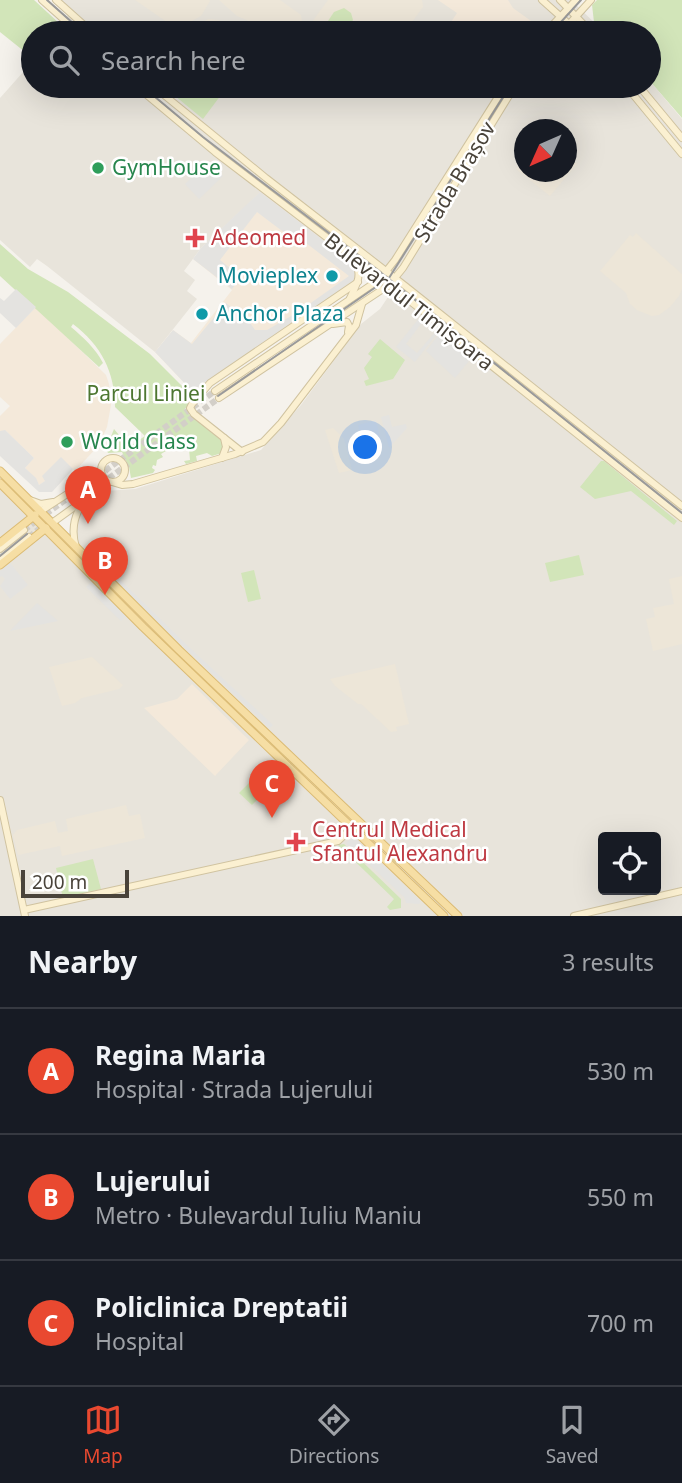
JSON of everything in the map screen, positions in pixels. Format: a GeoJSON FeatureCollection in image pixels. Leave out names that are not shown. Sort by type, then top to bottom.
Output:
{"type":"FeatureCollection","features":[{"type":"Feature","properties":{"kind":"main road"},"geometry":{"type":"LineString","coordinates":[[42,0],[66,21]]}},
{"type":"Feature","properties":{"kind":"main road"},"geometry":{"type":"LineString","coordinates":[[56,0],[79,21]]}},
{"type":"Feature","properties":{"kind":"main road"},"geometry":{"type":"LineString","coordinates":[[542,0],[566,21]]}},
{"type":"Feature","properties":{"kind":"main road"},"geometry":{"type":"LineString","coordinates":[[560,0],[581,21]]}},
{"type":"Feature","properties":{"kind":"main road"},"geometry":{"type":"LineString","coordinates":[[556,21],[576,0]]}},
{"type":"Feature","properties":{"kind":"main road"},"geometry":{"type":"LineString","coordinates":[[572,21],[591,0]]}},
{"type":"Feature","properties":{"kind":"main road"},"geometry":{"type":"LineString","coordinates":[[68,21],[73,16]]}},
{"type":"Feature","properties":{"kind":"main road","name":"Bulevardul Timișoara"},"geometry":{"type":"LineString","coordinates":[[150,98],[218,154],[389,285],[604,456],[681,511]]}},
{"type":"Feature","properties":{"kind":"main road","name":"Bulevardul Timișoara"},"geometry":{"type":"LineString","coordinates":[[168,98],[610,449],[681,511]]}},
{"type":"Feature","properties":{"kind":"main road","name":"Strada Brașov"},"geometry":{"type":"LineString","coordinates":[[497,98],[380,279],[217,394],[362,304],[396,278],[507,98]]}},
{"type":"Feature","properties":{"kind":"main road"},"geometry":{"type":"LineString","coordinates":[[636,98],[682,154]]}},
{"type":"Feature","properties":{"kind":"main road"},"geometry":{"type":"LineString","coordinates":[[649,98],[682,138]]}},
{"type":"Feature","properties":{"kind":"main road"},"geometry":{"type":"LineString","coordinates":[[333,300],[349,300],[358,282],[360,271],[352,257]]}},
{"type":"Feature","properties":{"kind":"main road"},"geometry":{"type":"LineString","coordinates":[[242,452],[191,411],[191,406],[199,394],[210,383],[358,282]]}},
{"type":"Feature","properties":{"kind":"main road"},"geometry":{"type":"LineString","coordinates":[[101,472],[111,482],[126,486],[261,444],[357,322],[362,304]]}},
{"type":"Feature","properties":{"kind":"main road"},"geometry":{"type":"LineString","coordinates":[[328,326],[346,322],[349,328],[346,337]]}},
{"type":"Feature","properties":{"kind":"main road"},"geometry":{"type":"LineString","coordinates":[[470,349],[476,342]]}},
{"type":"Feature","properties":{"kind":"main road"},"geometry":{"type":"LineString","coordinates":[[222,458],[226,447],[223,436]]}},
{"type":"Feature","properties":{"kind":"main road"},"geometry":{"type":"LineString","coordinates":[[604,456],[610,449]]}},
{"type":"Feature","properties":{"kind":"main road"},"geometry":{"type":"LineString","coordinates":[[0,548],[33,517],[101,472],[104,463],[114,458],[122,463],[128,480],[136,483]]}},
{"type":"Feature","properties":{"kind":"main road"},"geometry":{"type":"LineString","coordinates":[[0,471],[444,916]]}},
{"type":"Feature","properties":{"kind":"main road"},"geometry":{"type":"LineString","coordinates":[[0,562],[87,498],[121,478],[124,472]]}},
{"type":"Feature","properties":{"kind":"main road"},"geometry":{"type":"LineString","coordinates":[[0,483],[57,542],[355,825],[458,916]]}},
{"type":"Feature","properties":{"kind":"main road"},"geometry":{"type":"LineString","coordinates":[[77,549],[73,534],[74,524],[78,510],[87,498]]}},
{"type":"Feature","properties":{"kind":"main road"},"geometry":{"type":"LineString","coordinates":[[29,500],[44,504],[58,501]]}},
{"type":"Feature","properties":{"kind":"main road"},"geometry":{"type":"LineString","coordinates":[[22,505],[23,527]]}},
{"type":"Feature","properties":{"kind":"main road"},"geometry":{"type":"LineString","coordinates":[[0,543],[23,527]]}},
{"type":"Feature","properties":{"kind":"main road"},"geometry":{"type":"LineString","coordinates":[[29,539],[42,538],[57,542]]}},
{"type":"Feature","properties":{"kind":"main road"},"geometry":{"type":"LineString","coordinates":[[0,800],[25,913],[339,841],[355,825]]}},
{"type":"Feature","properties":{"kind":"main road"},"geometry":{"type":"LineString","coordinates":[[574,916],[682,891]]}},
{"type":"Feature","properties":{"kind":"shaded area"},"geometry":{"type":"Polygon","coordinates":[[[61,0],[571,0],[593,21],[62,21],[72,11],[61,0]]]}},
{"type":"Feature","properties":{"kind":"shaded area"},"geometry":{"type":"Polygon","coordinates":[[[135,0],[210,1],[201,16],[192,21],[165,21],[135,0]]]}},
{"type":"Feature","properties":{"kind":"shaded area"},"geometry":{"type":"Polygon","coordinates":[[[219,0],[280,0],[301,15],[302,21],[249,21],[237,16],[219,0]]]}},
{"type":"Feature","properties":{"kind":"shaded area"},"geometry":{"type":"Polygon","coordinates":[[[328,0],[422,0],[423,7],[413,21],[313,21],[328,0]]]}},
{"type":"Feature","properties":{"kind":"shaded area"},"geometry":{"type":"Polygon","coordinates":[[[438,0],[508,0],[513,8],[531,21],[452,21],[457,13],[438,0]]]}},
{"type":"Feature","properties":{"kind":"shaded area"},"geometry":{"type":"Polygon","coordinates":[[[21,74],[21,98],[661,98],[661,94],[682,119],[682,916],[0,916],[0,466],[68,533],[76,533],[79,516],[86,505],[105,491],[135,489],[261,450],[301,405],[361,324],[380,309],[390,294],[260,193],[201,248],[184,271],[195,280],[187,291],[197,299],[155,352],[37,259],[30,267],[0,240],[0,98],[21,74]]]}},
{"type":"Feature","properties":{"kind":"shaded area"},"geometry":{"type":"Polygon","coordinates":[[[209,161],[223,176],[199,199],[185,184],[209,161]]]}},
{"type":"Feature","properties":{"kind":"shaded area"},"geometry":{"type":"Polygon","coordinates":[[[532,182],[562,182],[550,196],[532,182]]]}},
{"type":"Feature","properties":{"kind":"shaded area"},"geometry":{"type":"Polygon","coordinates":[[[260,192],[345,257],[351,264],[354,282],[192,391],[155,352],[173,330],[191,343],[232,290],[193,259],[260,192]]]}},
{"type":"Feature","properties":{"kind":"shaded area"},"geometry":{"type":"Polygon","coordinates":[[[260,192],[345,257],[358,275],[354,282],[192,391],[155,352],[173,330],[192,344],[226,303],[248,320],[255,330],[267,330],[349,276],[297,236],[294,240],[257,212],[220,260],[241,277],[232,289],[193,259],[201,248],[260,192]]]}},
{"type":"Feature","properties":{"kind":"shaded area"},"geometry":{"type":"Polygon","coordinates":[[[636,233],[682,274],[679,296],[659,315],[652,316],[637,310],[630,304],[626,293],[600,271],[630,235],[633,237],[636,233]]]}},
{"type":"Feature","properties":{"kind":"shaded area"},"geometry":{"type":"Polygon","coordinates":[[[16,289],[36,307],[16,328],[0,313],[0,298],[4,301],[16,289]]]}},
{"type":"Feature","properties":{"kind":"shaded area"},"geometry":{"type":"Polygon","coordinates":[[[36,307],[106,375],[111,405],[107,427],[99,445],[75,471],[61,458],[45,481],[39,485],[25,468],[34,458],[6,431],[0,431],[0,416],[10,406],[0,397],[0,344],[36,307]]]}},
{"type":"Feature","properties":{"kind":"shaded area"},"geometry":{"type":"Polygon","coordinates":[[[420,317],[424,320],[406,344],[417,353],[437,330],[439,331],[415,362],[396,347],[420,317]]]}},
{"type":"Feature","properties":{"kind":"shaded area"},"geometry":{"type":"Polygon","coordinates":[[[442,330],[470,352],[465,358],[469,361],[455,378],[426,351],[442,330]]]}},
{"type":"Feature","properties":{"kind":"shaded area"},"geometry":{"type":"Polygon","coordinates":[[[389,415],[392,427],[406,424],[407,428],[389,448],[381,417],[389,415]]]}},
{"type":"Feature","properties":{"kind":"shaded area"},"geometry":{"type":"Polygon","coordinates":[[[376,420],[381,440],[362,444],[358,425],[376,420]]]}},
{"type":"Feature","properties":{"kind":"shaded area"},"geometry":{"type":"Polygon","coordinates":[[[333,428],[344,439],[352,470],[339,473],[325,430],[333,428]]]}},
{"type":"Feature","properties":{"kind":"shaded area"},"geometry":{"type":"Polygon","coordinates":[[[5,430],[34,458],[25,468],[36,478],[39,485],[45,481],[42,476],[61,457],[73,469],[52,492],[39,492],[0,456],[0,431],[5,430]]]}},
{"type":"Feature","properties":{"kind":"shaded area"},"geometry":{"type":"Polygon","coordinates":[[[10,563],[28,585],[10,599],[0,586],[5,579],[0,577],[0,571],[10,563]]]}},
{"type":"Feature","properties":{"kind":"shaded area"},"geometry":{"type":"Polygon","coordinates":[[[110,570],[273,725],[270,728],[107,574],[110,570]]]}},
{"type":"Feature","properties":{"kind":"shaded area"},"geometry":{"type":"Polygon","coordinates":[[[682,576],[682,644],[653,651],[646,619],[655,617],[653,608],[674,604],[669,579],[682,576]]]}},
{"type":"Feature","properties":{"kind":"shaded area"},"geometry":{"type":"Polygon","coordinates":[[[91,582],[126,616],[121,621],[86,587],[91,582]]]}},
{"type":"Feature","properties":{"kind":"shaded area"},"geometry":{"type":"Polygon","coordinates":[[[37,603],[58,621],[10,631],[37,603]]]}},
{"type":"Feature","properties":{"kind":"shaded area"},"geometry":{"type":"Polygon","coordinates":[[[92,657],[123,685],[119,689],[62,706],[49,667],[92,657]]]}},
{"type":"Feature","properties":{"kind":"shaded area"},"geometry":{"type":"Polygon","coordinates":[[[395,664],[409,724],[396,727],[397,731],[391,732],[330,679],[395,664]]]}},
{"type":"Feature","properties":{"kind":"shaded area"},"geometry":{"type":"Polygon","coordinates":[[[192,684],[249,740],[215,776],[144,708],[177,699],[192,684]]]}},
{"type":"Feature","properties":{"kind":"shaded area"},"geometry":{"type":"Polygon","coordinates":[[[126,805],[129,816],[140,814],[145,838],[62,856],[60,846],[18,855],[13,835],[17,830],[55,821],[58,833],[68,831],[66,819],[126,805]]]}},
{"type":"Feature","properties":{"kind":"shaded area"},"geometry":{"type":"Polygon","coordinates":[[[353,836],[421,902],[419,904],[406,903],[404,897],[346,843],[353,836]]]}},
{"type":"Feature","properties":{"kind":"green space"},"geometry":{"type":"Polygon","coordinates":[[[0,0],[34,0],[57,21],[21,21],[21,49],[0,32],[0,0]]]}},
{"type":"Feature","properties":{"kind":"green space"},"geometry":{"type":"Polygon","coordinates":[[[597,0],[682,0],[682,118],[661,94],[661,21],[594,21],[592,5],[597,0]]]}},
{"type":"Feature","properties":{"kind":"green space"},"geometry":{"type":"Polygon","coordinates":[[[344,8],[351,13],[353,20],[328,21],[334,12],[344,8]]]}},
{"type":"Feature","properties":{"kind":"green space"},"geometry":{"type":"Polygon","coordinates":[[[178,98],[219,98],[203,119],[178,98]]]}},
{"type":"Feature","properties":{"kind":"green space","name":"Parcul Liniei"},"geometry":{"type":"Polygon","coordinates":[[[0,244],[28,269],[68,292],[150,354],[187,391],[189,404],[184,410],[222,441],[222,453],[196,456],[197,461],[186,464],[184,461],[190,460],[189,449],[185,444],[174,446],[161,454],[163,457],[157,460],[156,466],[153,465],[153,473],[131,478],[122,452],[108,453],[106,449],[114,429],[129,447],[145,436],[115,407],[109,371],[99,350],[73,324],[71,327],[100,358],[103,363],[99,367],[0,276],[0,244]]]}},
{"type":"Feature","properties":{"kind":"green space"},"geometry":{"type":"Polygon","coordinates":[[[380,339],[405,360],[393,379],[366,386],[364,381],[369,379],[364,368],[372,357],[368,354],[380,339]]]}},
{"type":"Feature","properties":{"kind":"green space"},"geometry":{"type":"Polygon","coordinates":[[[601,461],[677,521],[674,525],[631,491],[595,499],[580,487],[601,461]]]}},
{"type":"Feature","properties":{"kind":"green space"},"geometry":{"type":"Polygon","coordinates":[[[579,555],[584,575],[550,582],[545,563],[579,555]]]}},
{"type":"Feature","properties":{"kind":"green space"},"geometry":{"type":"Polygon","coordinates":[[[254,570],[261,599],[248,602],[241,573],[254,570]]]}},
{"type":"Feature","properties":{"kind":"green space"},"geometry":{"type":"Polygon","coordinates":[[[252,780],[265,792],[252,805],[239,793],[252,780]]]}},
{"type":"Feature","properties":{"kind":"green space"},"geometry":{"type":"Polygon","coordinates":[[[344,844],[401,899],[401,908],[390,910],[387,907],[394,899],[338,845],[344,844]]]}},
{"type":"Feature","properties":{"kind":"green space"},"geometry":{"type":"Polygon","coordinates":[[[93,859],[101,889],[63,898],[56,868],[93,859]]]}},
{"type":"Feature","properties":{"kind":"tunnel"},"geometry":{"type":"LineString","coordinates":[[98,476],[215,391]]}},
{"type":"Feature","properties":{"kind":"tunnel"},"geometry":{"type":"LineString","coordinates":[[87,494],[219,398]]}},
{"type":"Feature","properties":{"kind":"tunnel"},"geometry":{"type":"LineString","coordinates":[[24,530],[83,487]]}},
{"type":"Feature","properties":{"kind":"tunnel"},"geometry":{"type":"LineString","coordinates":[[29,537],[44,525]]}},
{"type":"Feature","properties":{"kind":"tram line"},"geometry":{"type":"LineString","coordinates":[[47,0],[71,21]]}},
{"type":"Feature","properties":{"kind":"tram line"},"geometry":{"type":"LineString","coordinates":[[562,21],[581,0]]}},
{"type":"Feature","properties":{"kind":"tram line"},"geometry":{"type":"LineString","coordinates":[[156,98],[203,137],[384,275],[682,513]]}},
{"type":"Feature","properties":{"kind":"tram line"},"geometry":{"type":"LineString","coordinates":[[218,396],[389,278],[502,98]]}},
{"type":"Feature","properties":{"kind":"tram line"},"geometry":{"type":"LineString","coordinates":[[0,556],[27,534]]}},
{"type":"Feature","properties":{"kind":"place","name":"GymHouse"},"geometry":{"type":"Point","coordinates":[98,168]}},
{"type":"Feature","properties":{"kind":"place","name":"Adeomed"},"geometry":{"type":"Point","coordinates":[195,238]}},
{"type":"Feature","properties":{"kind":"place","name":"Movieplex"},"geometry":{"type":"Point","coordinates":[332,276]}},
{"type":"Feature","properties":{"kind":"place","name":"Anchor Plaza"},"geometry":{"type":"Point","coordinates":[202,314]}},
{"type":"Feature","properties":{"kind":"place","name":"World Class"},"geometry":{"type":"Point","coordinates":[67,442]}},
{"type":"Feature","properties":{"kind":"place","name":"Regina Maria"},"geometry":{"type":"Point","coordinates":[88,524]}},
{"type":"Feature","properties":{"kind":"place","name":"Lujerului"},"geometry":{"type":"Point","coordinates":[105,595]}},
{"type":"Feature","properties":{"kind":"place","name":"Policlinica Dreptatii"},"geometry":{"type":"Point","coordinates":[272,818]}},
{"type":"Feature","properties":{"kind":"place","name":"Centrul Medical Sfantul Alexandru"},"geometry":{"type":"Point","coordinates":[296,842]}}]}
